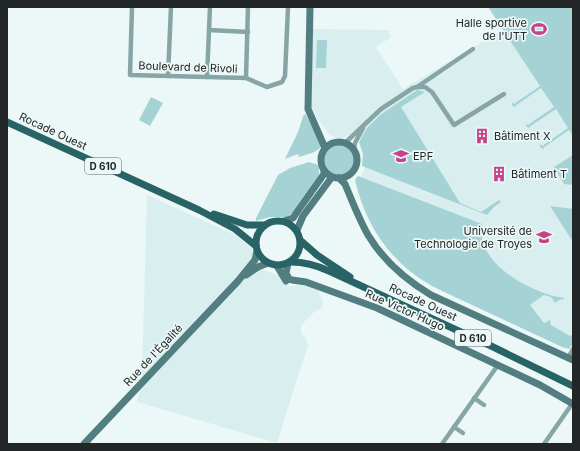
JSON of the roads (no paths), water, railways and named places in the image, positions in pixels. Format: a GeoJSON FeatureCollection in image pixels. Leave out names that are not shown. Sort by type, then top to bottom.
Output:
{"type":"FeatureCollection","features":[{"type":"Feature","properties":{"kind":"main road","name":"Rocade Ouest"},"geometry":{"type":"LineString","coordinates":[[7,122],[199,210],[235,229],[257,248]]}},
{"type":"Feature","properties":{"kind":"main road","name":"Rocade Ouest"},"geometry":{"type":"LineString","coordinates":[[199,210],[247,224],[266,225]]}},
{"type":"Feature","properties":{"kind":"main road"},"geometry":{"type":"LineString","coordinates":[[276,221],[284,221],[289,223],[297,230],[301,241],[299,253],[290,263],[277,266],[268,263],[260,256],[257,248],[258,234],[266,225],[276,221]]}},
{"type":"Feature","properties":{"kind":"main road","name":"Rocade Ouest"},"geometry":{"type":"LineString","coordinates":[[301,241],[317,255],[372,291]]}},
{"type":"Feature","properties":{"kind":"main road","name":"Rocade Ouest"},"geometry":{"type":"LineString","coordinates":[[290,263],[300,262],[311,264],[522,360],[573,386]]}},
{"type":"Feature","properties":{"kind":"street","name":"Boulevard de Rivoli"},"geometry":{"type":"LineString","coordinates":[[132,7],[130,75],[246,78],[267,87],[282,82],[286,76],[288,7]]}},
{"type":"Feature","properties":{"kind":"street"},"geometry":{"type":"LineString","coordinates":[[168,76],[171,7]]}},
{"type":"Feature","properties":{"kind":"street"},"geometry":{"type":"LineString","coordinates":[[207,77],[210,7]]}},
{"type":"Feature","properties":{"kind":"street"},"geometry":{"type":"LineString","coordinates":[[246,78],[248,7]]}},
{"type":"Feature","properties":{"kind":"street"},"geometry":{"type":"LineString","coordinates":[[310,7],[308,102],[310,115],[325,148]]}},
{"type":"Feature","properties":{"kind":"street"},"geometry":{"type":"LineString","coordinates":[[209,30],[248,32]]}},
{"type":"Feature","properties":{"kind":"street"},"geometry":{"type":"LineString","coordinates":[[284,221],[292,218],[324,174],[321,158],[325,148],[334,143],[345,143],[351,139],[368,120],[381,109],[413,88],[417,87],[473,49]]}},
{"type":"Feature","properties":{"kind":"street"},"geometry":{"type":"LineString","coordinates":[[417,87],[425,87],[432,92],[454,125],[504,94]]}},
{"type":"Feature","properties":{"kind":"street"},"geometry":{"type":"LineString","coordinates":[[361,220],[350,182],[350,174],[356,165],[354,150],[355,143],[368,120]]}},
{"type":"Feature","properties":{"kind":"street"},"geometry":{"type":"LineString","coordinates":[[314,123],[326,137],[334,143]]}},
{"type":"Feature","properties":{"kind":"street"},"geometry":{"type":"LineString","coordinates":[[345,143],[354,150]]}},
{"type":"Feature","properties":{"kind":"street"},"geometry":{"type":"LineString","coordinates":[[324,171],[336,177],[345,184],[361,220],[376,247],[398,272],[416,286],[431,295],[571,359],[573,350]]}},
{"type":"Feature","properties":{"kind":"street"},"geometry":{"type":"LineString","coordinates":[[297,230],[303,216],[336,177],[350,174]]}},
{"type":"Feature","properties":{"kind":"street"},"geometry":{"type":"LineString","coordinates":[[238,281],[255,260],[257,248]]}},
{"type":"Feature","properties":{"kind":"street"},"geometry":{"type":"LineString","coordinates":[[238,281],[258,267],[268,263]]}},
{"type":"Feature","properties":{"kind":"street","name":"Rue Victor Hugo"},"geometry":{"type":"LineString","coordinates":[[290,263],[286,273],[289,279],[306,282],[371,306],[540,385],[573,404]]}},
{"type":"Feature","properties":{"kind":"street","name":"Rue Victor Hugo"},"geometry":{"type":"LineString","coordinates":[[277,266],[288,282],[292,284],[312,284]]}},
{"type":"Feature","properties":{"kind":"street","name":"Rue de l'Égalité"},"geometry":{"type":"LineString","coordinates":[[84,444],[238,281]]}},
{"type":"Feature","properties":{"kind":"street"},"geometry":{"type":"LineString","coordinates":[[442,444],[498,365]]}},
{"type":"Feature","properties":{"kind":"street"},"geometry":{"type":"LineString","coordinates":[[474,398],[484,405]]}},
{"type":"Feature","properties":{"kind":"street"},"geometry":{"type":"LineString","coordinates":[[544,444],[573,404]]}},
{"type":"Feature","properties":{"kind":"street"},"geometry":{"type":"LineString","coordinates":[[454,427],[464,433]]}},
{"type":"Feature","properties":{"kind":"place","name":"Halle sportive de l'UTT"},"geometry":{"type":"Point","coordinates":[539,29]}},
{"type":"Feature","properties":{"kind":"place","name":"Bâtiment X"},"geometry":{"type":"Point","coordinates":[482,136]}},
{"type":"Feature","properties":{"kind":"place","name":"EPF"},"geometry":{"type":"Point","coordinates":[401,156]}},
{"type":"Feature","properties":{"kind":"place","name":"Bâtiment T"},"geometry":{"type":"Point","coordinates":[499,174]}},
{"type":"Feature","properties":{"kind":"place","name":"Université de Technologie de Troyes"},"geometry":{"type":"Point","coordinates":[544,237]}}]}
